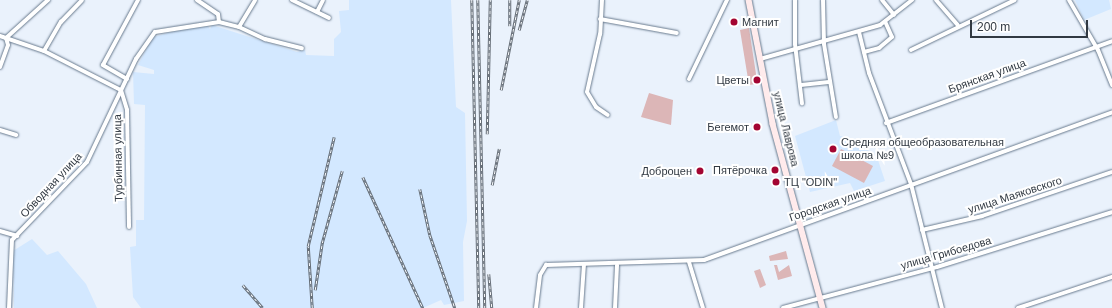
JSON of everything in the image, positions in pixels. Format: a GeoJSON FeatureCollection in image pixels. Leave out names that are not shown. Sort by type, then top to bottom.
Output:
{"type":"FeatureCollection","features":[{"type":"Feature","properties":{"kind":"main road","name":"улица Лаврова"},"geometry":{"type":"LineString","coordinates":[[749,0],[773,124],[823,308]]}},
{"type":"Feature","properties":{"kind":"street"},"geometry":{"type":"LineString","coordinates":[[6,38],[48,0]]}},
{"type":"Feature","properties":{"kind":"street"},"geometry":{"type":"LineString","coordinates":[[44,51],[61,22],[82,0]]}},
{"type":"Feature","properties":{"kind":"street"},"geometry":{"type":"LineString","coordinates":[[127,80],[103,64],[138,0]]}},
{"type":"Feature","properties":{"kind":"street"},"geometry":{"type":"LineString","coordinates":[[197,0],[218,14],[219,22]]}},
{"type":"Feature","properties":{"kind":"street"},"geometry":{"type":"LineString","coordinates":[[239,27],[255,0]]}},
{"type":"Feature","properties":{"kind":"street"},"geometry":{"type":"LineString","coordinates":[[292,0],[298,1],[329,18]]}},
{"type":"Feature","properties":{"kind":"street"},"geometry":{"type":"LineString","coordinates":[[317,12],[323,0]]}},
{"type":"Feature","properties":{"kind":"street"},"geometry":{"type":"LineString","coordinates":[[602,0],[600,19],[586,92],[596,107],[608,115]]}},
{"type":"Feature","properties":{"kind":"street"},"geometry":{"type":"LineString","coordinates":[[690,79],[727,0]]}},
{"type":"Feature","properties":{"kind":"street"},"geometry":{"type":"LineString","coordinates":[[795,0],[796,49],[802,104]]}},
{"type":"Feature","properties":{"kind":"street"},"geometry":{"type":"LineString","coordinates":[[823,0],[824,40],[829,82],[836,117]]}},
{"type":"Feature","properties":{"kind":"street"},"geometry":{"type":"LineString","coordinates":[[882,0],[894,15]]}},
{"type":"Feature","properties":{"kind":"street"},"geometry":{"type":"LineString","coordinates":[[760,59],[824,40],[859,32],[885,21],[912,0]]}},
{"type":"Feature","properties":{"kind":"street"},"geometry":{"type":"LineString","coordinates":[[936,0],[958,25]]}},
{"type":"Feature","properties":{"kind":"street"},"geometry":{"type":"LineString","coordinates":[[911,50],[958,25],[1015,0]]}},
{"type":"Feature","properties":{"kind":"street"},"geometry":{"type":"LineString","coordinates":[[1069,0],[1112,85]]}},
{"type":"Feature","properties":{"kind":"street"},"geometry":{"type":"LineString","coordinates":[[600,19],[677,33]]}},
{"type":"Feature","properties":{"kind":"street"},"geometry":{"type":"LineString","coordinates":[[864,52],[879,48],[892,37],[885,21]]}},
{"type":"Feature","properties":{"kind":"street","name":"Обводная улица"},"geometry":{"type":"LineString","coordinates":[[9,308],[9,246],[87,162],[121,90],[154,32],[219,22],[239,27],[265,39],[302,48]]}},
{"type":"Feature","properties":{"kind":"street"},"geometry":{"type":"LineString","coordinates":[[859,32],[886,123],[911,184],[942,308]]}},
{"type":"Feature","properties":{"kind":"street"},"geometry":{"type":"LineString","coordinates":[[0,36],[44,51],[121,90]]}},
{"type":"Feature","properties":{"kind":"street"},"geometry":{"type":"LineString","coordinates":[[0,66],[8,45],[6,38]]}},
{"type":"Feature","properties":{"kind":"street","name":"Брянская улица"},"geometry":{"type":"LineString","coordinates":[[886,123],[1112,41]]}},
{"type":"Feature","properties":{"kind":"street"},"geometry":{"type":"LineString","coordinates":[[801,85],[829,82]]}},
{"type":"Feature","properties":{"kind":"street","name":"Турбинная улица"},"geometry":{"type":"LineString","coordinates":[[121,90],[127,110],[129,227]]}},
{"type":"Feature","properties":{"kind":"street","name":"Городская улица"},"geometry":{"type":"LineString","coordinates":[[536,308],[540,275],[546,265],[617,265],[704,260],[1112,112]]}},
{"type":"Feature","properties":{"kind":"street"},"geometry":{"type":"LineString","coordinates":[[0,130],[16,135]]}},
{"type":"Feature","properties":{"kind":"street","name":"улица Маяковского"},"geometry":{"type":"LineString","coordinates":[[922,230],[982,216],[1112,172]]}},
{"type":"Feature","properties":{"kind":"street","name":"улица Грибоедова"},"geometry":{"type":"LineString","coordinates":[[783,308],[931,267],[1112,212]]}},
{"type":"Feature","properties":{"kind":"street"},"geometry":{"type":"LineString","coordinates":[[0,231],[17,236]]}},
{"type":"Feature","properties":{"kind":"street"},"geometry":{"type":"LineString","coordinates":[[690,262],[703,308]]}},
{"type":"Feature","properties":{"kind":"street"},"geometry":{"type":"LineString","coordinates":[[581,308],[584,264]]}},
{"type":"Feature","properties":{"kind":"street"},"geometry":{"type":"LineString","coordinates":[[615,308],[617,265]]}},
{"type":"Feature","properties":{"kind":"street"},"geometry":{"type":"LineString","coordinates":[[1018,308],[1112,277]]}},
{"type":"Feature","properties":{"kind":"shaded area"},"geometry":{"type":"Polygon","coordinates":[[[349,0],[451,0],[456,107],[465,113],[467,221],[463,242],[464,301],[444,305],[441,300],[423,308],[141,308],[133,297],[130,247],[136,246],[136,220],[144,220],[145,105],[134,104],[133,72],[154,74],[154,70],[138,65],[153,37],[183,29],[208,26],[210,29],[212,25],[297,52],[305,50],[306,55],[334,56],[334,39],[341,32],[339,11],[349,10],[349,0]]]}},
{"type":"Feature","properties":{"kind":"shaded area"},"geometry":{"type":"Polygon","coordinates":[[[1075,0],[1109,0],[1111,9],[1084,20],[1075,0]]]}},
{"type":"Feature","properties":{"kind":"shaded area"},"geometry":{"type":"Polygon","coordinates":[[[749,28],[756,74],[756,84],[749,85],[740,30],[749,28]]]}},
{"type":"Feature","properties":{"kind":"shaded area"},"geometry":{"type":"Polygon","coordinates":[[[649,93],[673,100],[671,125],[641,117],[649,93]]]}},
{"type":"Feature","properties":{"kind":"shaded area","name":"Средняя общеобразовательная школа №9"},"geometry":{"type":"Polygon","coordinates":[[[836,120],[840,136],[865,141],[871,158],[877,157],[885,181],[854,191],[850,183],[810,192],[795,136],[836,120]]]}},
{"type":"Feature","properties":{"kind":"shaded area"},"geometry":{"type":"Polygon","coordinates":[[[841,149],[873,166],[864,183],[832,166],[841,149]]]}},
{"type":"Feature","properties":{"kind":"shaded area"},"geometry":{"type":"Polygon","coordinates":[[[32,239],[47,255],[58,251],[86,284],[97,308],[14,308],[13,251],[32,239]]]}},
{"type":"Feature","properties":{"kind":"shaded area"},"geometry":{"type":"Polygon","coordinates":[[[786,251],[788,259],[770,261],[769,256],[786,251]]]}},
{"type":"Feature","properties":{"kind":"shaded area"},"geometry":{"type":"Polygon","coordinates":[[[774,265],[777,265],[779,272],[789,265],[792,276],[778,280],[774,265]]]}},
{"type":"Feature","properties":{"kind":"shaded area"},"geometry":{"type":"Polygon","coordinates":[[[760,269],[766,285],[760,288],[754,271],[760,269]]]}},
{"type":"Feature","properties":{"kind":"railway"},"geometry":{"type":"LineString","coordinates":[[472,0],[479,308]]}},
{"type":"Feature","properties":{"kind":"railway"},"geometry":{"type":"LineString","coordinates":[[478,0],[485,308]]}},
{"type":"Feature","properties":{"kind":"railway"},"geometry":{"type":"LineString","coordinates":[[487,134],[490,0]]}},
{"type":"Feature","properties":{"kind":"railway"},"geometry":{"type":"LineString","coordinates":[[510,0],[510,26]]}},
{"type":"Feature","properties":{"kind":"railway"},"geometry":{"type":"LineString","coordinates":[[501,90],[519,0]]}},
{"type":"Feature","properties":{"kind":"railway"},"geometry":{"type":"LineString","coordinates":[[519,30],[527,0]]}},
{"type":"Feature","properties":{"kind":"railway"},"geometry":{"type":"LineString","coordinates":[[312,308],[308,246],[334,137]]}},
{"type":"Feature","properties":{"kind":"railway"},"geometry":{"type":"LineString","coordinates":[[492,185],[499,149]]}},
{"type":"Feature","properties":{"kind":"railway"},"geometry":{"type":"LineString","coordinates":[[315,290],[322,243],[342,171]]}},
{"type":"Feature","properties":{"kind":"railway"},"geometry":{"type":"LineString","coordinates":[[363,177],[423,308]]}},
{"type":"Feature","properties":{"kind":"railway"},"geometry":{"type":"LineString","coordinates":[[420,189],[430,235],[455,308]]}},
{"type":"Feature","properties":{"kind":"railway"},"geometry":{"type":"LineString","coordinates":[[489,274],[492,308]]}},
{"type":"Feature","properties":{"kind":"railway"},"geometry":{"type":"LineString","coordinates":[[243,285],[263,308]]}},
{"type":"Feature","properties":{"kind":"place","name":"Магнит"},"geometry":{"type":"Point","coordinates":[734,22]}},
{"type":"Feature","properties":{"kind":"place","name":"Цветы"},"geometry":{"type":"Point","coordinates":[757,80]}},
{"type":"Feature","properties":{"kind":"place","name":"Бегемот"},"geometry":{"type":"Point","coordinates":[757,127]}},
{"type":"Feature","properties":{"kind":"place","name":"Средняя общеобразовательная школа №9"},"geometry":{"type":"Point","coordinates":[833,149]}},
{"type":"Feature","properties":{"kind":"place","name":"Пятёрочка"},"geometry":{"type":"Point","coordinates":[775,170]}},
{"type":"Feature","properties":{"kind":"place","name":"Доброцен"},"geometry":{"type":"Point","coordinates":[700,171]}},
{"type":"Feature","properties":{"kind":"place","name":"ТЦ \"ODIN\""},"geometry":{"type":"Point","coordinates":[776,182]}}]}
